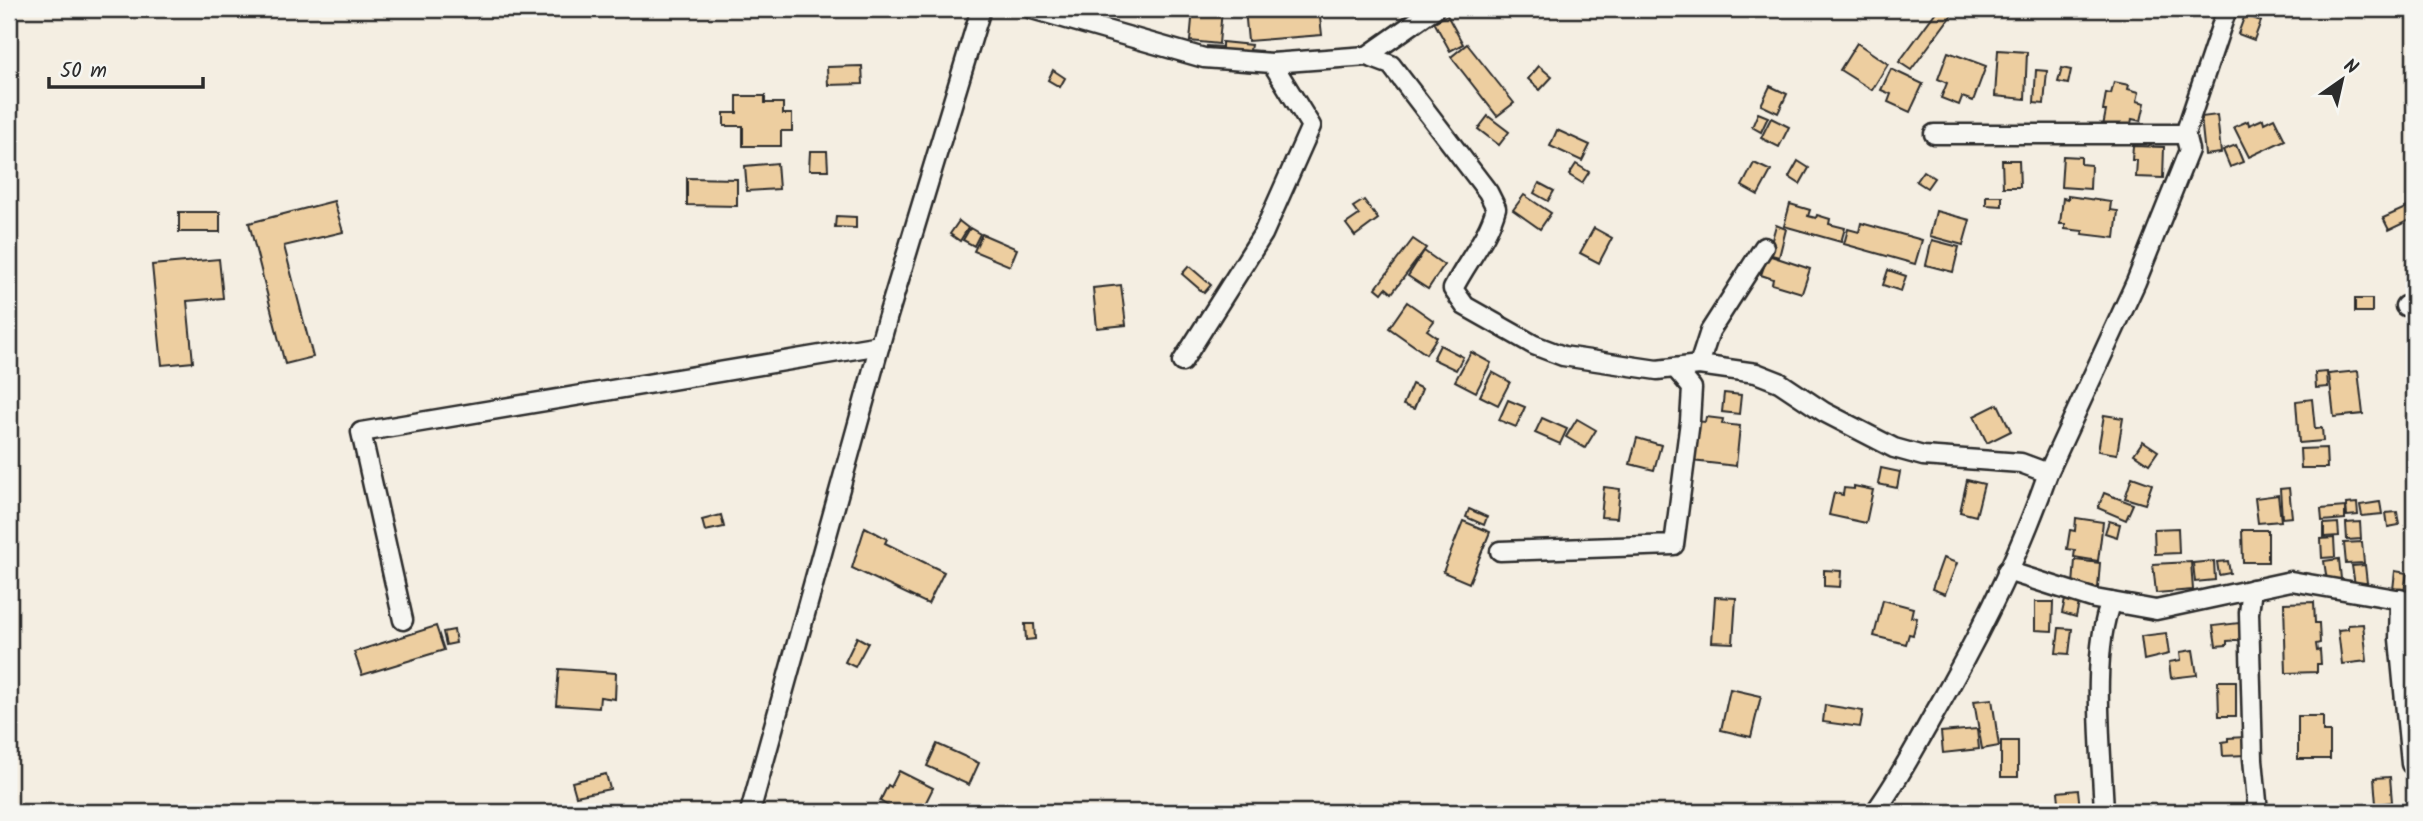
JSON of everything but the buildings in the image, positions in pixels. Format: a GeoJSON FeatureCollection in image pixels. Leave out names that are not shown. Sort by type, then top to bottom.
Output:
{"type":"FeatureCollection","features":[{"type":"Feature","properties":{"kind":"street"},"geometry":{"type":"LineString","coordinates":[[750,812],[880,345],[981,9]]}},
{"type":"Feature","properties":{"kind":"street"},"geometry":{"type":"LineString","coordinates":[[1032,9],[1204,58],[1272,63],[1367,56],[1391,65],[1488,192],[1496,208],[1491,227],[1453,289],[1465,306],[1534,345],[1563,356],[1657,370],[1699,365],[1756,373],[1779,382],[1824,412],[1894,448],[1923,456],[2021,463],[2048,473]]}},
{"type":"Feature","properties":{"kind":"street"},"geometry":{"type":"LineString","coordinates":[[1367,56],[1434,9]]}},
{"type":"Feature","properties":{"kind":"street"},"geometry":{"type":"LineString","coordinates":[[1875,812],[1894,787],[1973,647],[2038,503],[2048,473],[2136,282],[2189,150],[2185,134],[2227,9]]}},
{"type":"Feature","properties":{"kind":"street"},"geometry":{"type":"LineString","coordinates":[[1182,362],[1264,234],[1311,126],[1272,63]]}},
{"type":"Feature","properties":{"kind":"street"},"geometry":{"type":"LineString","coordinates":[[1934,134],[2185,134]]}},
{"type":"Feature","properties":{"kind":"street"},"geometry":{"type":"LineString","coordinates":[[1699,365],[1710,331],[1764,247]]}},
{"type":"Feature","properties":{"kind":"street"},"geometry":{"type":"LineString","coordinates":[[403,620],[361,432],[880,345]]}},
{"type":"Feature","properties":{"kind":"street"},"geometry":{"type":"LineString","coordinates":[[1500,551],[1674,545],[1692,388],[1675,368]]}},
{"type":"Feature","properties":{"kind":"street"},"geometry":{"type":"LineString","coordinates":[[2007,571],[2111,602],[2157,610],[2291,581],[2407,600],[2399,639],[2412,764]]}},
{"type":"Feature","properties":{"kind":"street"},"geometry":{"type":"LineString","coordinates":[[2252,589],[2249,613],[2250,653],[2253,759],[2258,812]]}},
{"type":"Feature","properties":{"kind":"street"},"geometry":{"type":"LineString","coordinates":[[2104,812],[2099,705],[2102,641],[2111,602]]}}]}
